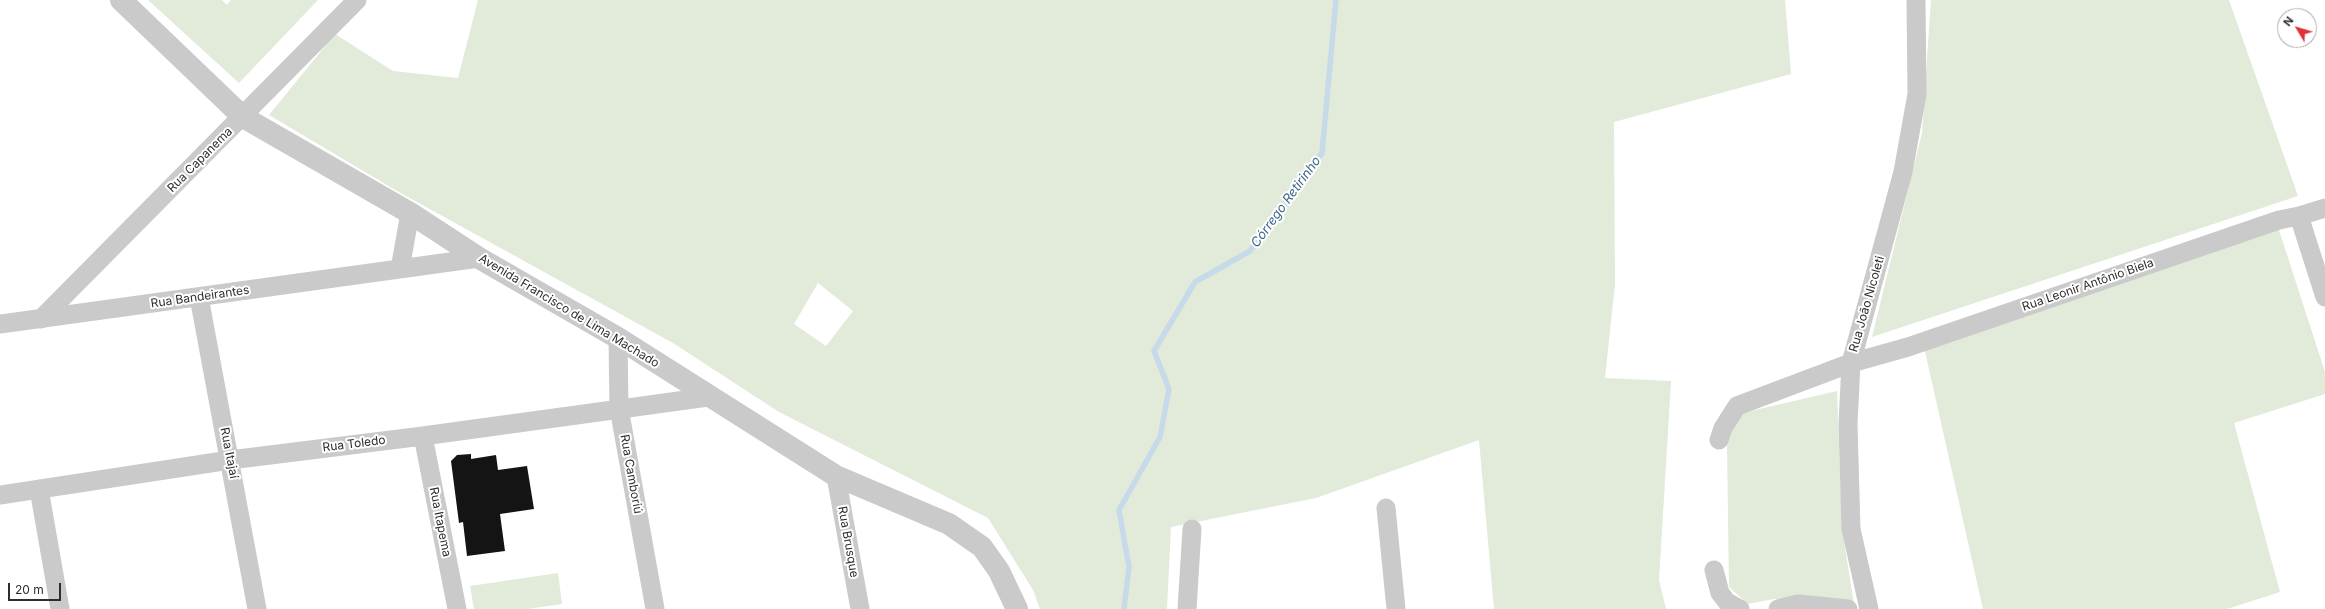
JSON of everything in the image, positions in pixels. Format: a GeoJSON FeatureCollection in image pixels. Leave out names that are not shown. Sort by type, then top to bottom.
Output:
{"type":"FeatureCollection","features":[{"type":"Feature","properties":{"kind":"street","name":"Avenida Francisco de Lima Machado"},"geometry":{"type":"LineString","coordinates":[[121,0],[243,117],[410,212],[479,258],[618,338],[708,397],[786,442],[836,476],[949,524],[982,547],[999,571],[1017,609]]}},
{"type":"Feature","properties":{"kind":"street","name":"Rua Capanema"},"geometry":{"type":"LineString","coordinates":[[41,319],[243,117],[357,0]]}},
{"type":"Feature","properties":{"kind":"street","name":"Rua João Nicoleti"},"geometry":{"type":"LineString","coordinates":[[1869,609],[1851,529],[1848,424],[1851,363],[1903,172],[1917,94],[1916,0]]}},
{"type":"Feature","properties":{"kind":"street","name":"Rua Leonir Antônio Biela"},"geometry":{"type":"LineString","coordinates":[[1719,440],[1723,428],[1737,406],[1851,363],[1908,347],[2279,220],[2325,208]]}},
{"type":"Feature","properties":{"kind":"street"},"geometry":{"type":"LineString","coordinates":[[400,269],[410,212]]}},
{"type":"Feature","properties":{"kind":"street"},"geometry":{"type":"LineString","coordinates":[[2299,216],[2325,297]]}},
{"type":"Feature","properties":{"kind":"street","name":"Rua Bandeirantes"},"geometry":{"type":"LineString","coordinates":[[0,324],[479,258]]}},
{"type":"Feature","properties":{"kind":"street","name":"Rua Itajaí"},"geometry":{"type":"LineString","coordinates":[[198,297],[257,609]]}},
{"type":"Feature","properties":{"kind":"street","name":"Rua Camboriú"},"geometry":{"type":"LineString","coordinates":[[618,338],[619,408],[655,609]]}},
{"type":"Feature","properties":{"kind":"street","name":"Rua Toledo"},"geometry":{"type":"LineString","coordinates":[[0,495],[230,460],[424,436],[619,408],[708,397]]}},
{"type":"Feature","properties":{"kind":"street","name":"Rua Itapema"},"geometry":{"type":"LineString","coordinates":[[424,436],[457,609]]}},
{"type":"Feature","properties":{"kind":"street","name":"Rua Brusque"},"geometry":{"type":"LineString","coordinates":[[836,476],[860,609]]}},
{"type":"Feature","properties":{"kind":"street"},"geometry":{"type":"LineString","coordinates":[[39,489],[60,609]]}},
{"type":"Feature","properties":{"kind":"street"},"geometry":{"type":"LineString","coordinates":[[1386,508],[1396,609]]}},
{"type":"Feature","properties":{"kind":"street"},"geometry":{"type":"LineString","coordinates":[[1188,609],[1192,528]]}},
{"type":"Feature","properties":{"kind":"street"},"geometry":{"type":"LineString","coordinates":[[1714,570],[1720,593],[1732,607]]}},
{"type":"Feature","properties":{"kind":"street"},"geometry":{"type":"LineString","coordinates":[[1778,609],[1798,604],[1848,609]]}},
{"type":"Feature","properties":{"kind":"green space"},"geometry":{"type":"Polygon","coordinates":[[[148,0],[222,0],[227,5],[231,0],[318,0],[239,83],[148,0]]]}},
{"type":"Feature","properties":{"kind":"green space"},"geometry":{"type":"Polygon","coordinates":[[[478,0],[1785,0],[1791,74],[1614,122],[1615,284],[1605,378],[1671,381],[1659,580],[1666,609],[1494,609],[1479,440],[1316,498],[1171,527],[1167,609],[1040,609],[1033,590],[988,518],[779,412],[673,343],[397,191],[269,115],[335,34],[393,71],[458,78],[478,0]],[[818,283],[794,324],[826,346],[853,311],[818,283]]]}},
{"type":"Feature","properties":{"kind":"green space"},"geometry":{"type":"Polygon","coordinates":[[[1931,0],[2229,0],[2298,196],[1872,337],[1922,133],[1931,0]]]}},
{"type":"Feature","properties":{"kind":"green space"},"geometry":{"type":"Polygon","coordinates":[[[2278,227],[2325,372],[2325,394],[2234,423],[2280,592],[2227,609],[1983,609],[1924,347],[2278,227]]]}},
{"type":"Feature","properties":{"kind":"green space"},"geometry":{"type":"Polygon","coordinates":[[[1837,391],[1842,529],[1854,604],[1774,599],[1748,604],[1729,587],[1727,443],[1731,429],[1742,413],[1837,391]]]}},
{"type":"Feature","properties":{"kind":"green space"},"geometry":{"type":"Polygon","coordinates":[[[558,573],[562,604],[528,609],[474,609],[470,586],[558,573]]]}},
{"type":"Feature","properties":{"kind":"building"},"geometry":{"type":"Polygon","coordinates":[[[471,454],[471,459],[496,455],[498,470],[527,466],[534,509],[500,514],[505,551],[467,556],[463,522],[459,523],[451,461],[457,455],[471,454]]]}},
{"type":"Feature","properties":{"kind":"waterway","name":"Córrego Retirinho"},"geometry":{"type":"LineString","coordinates":[[1124,609],[1129,567],[1119,510],[1160,437],[1169,389],[1154,351],[1195,282],[1250,251],[1322,153],[1336,0]]}}]}
